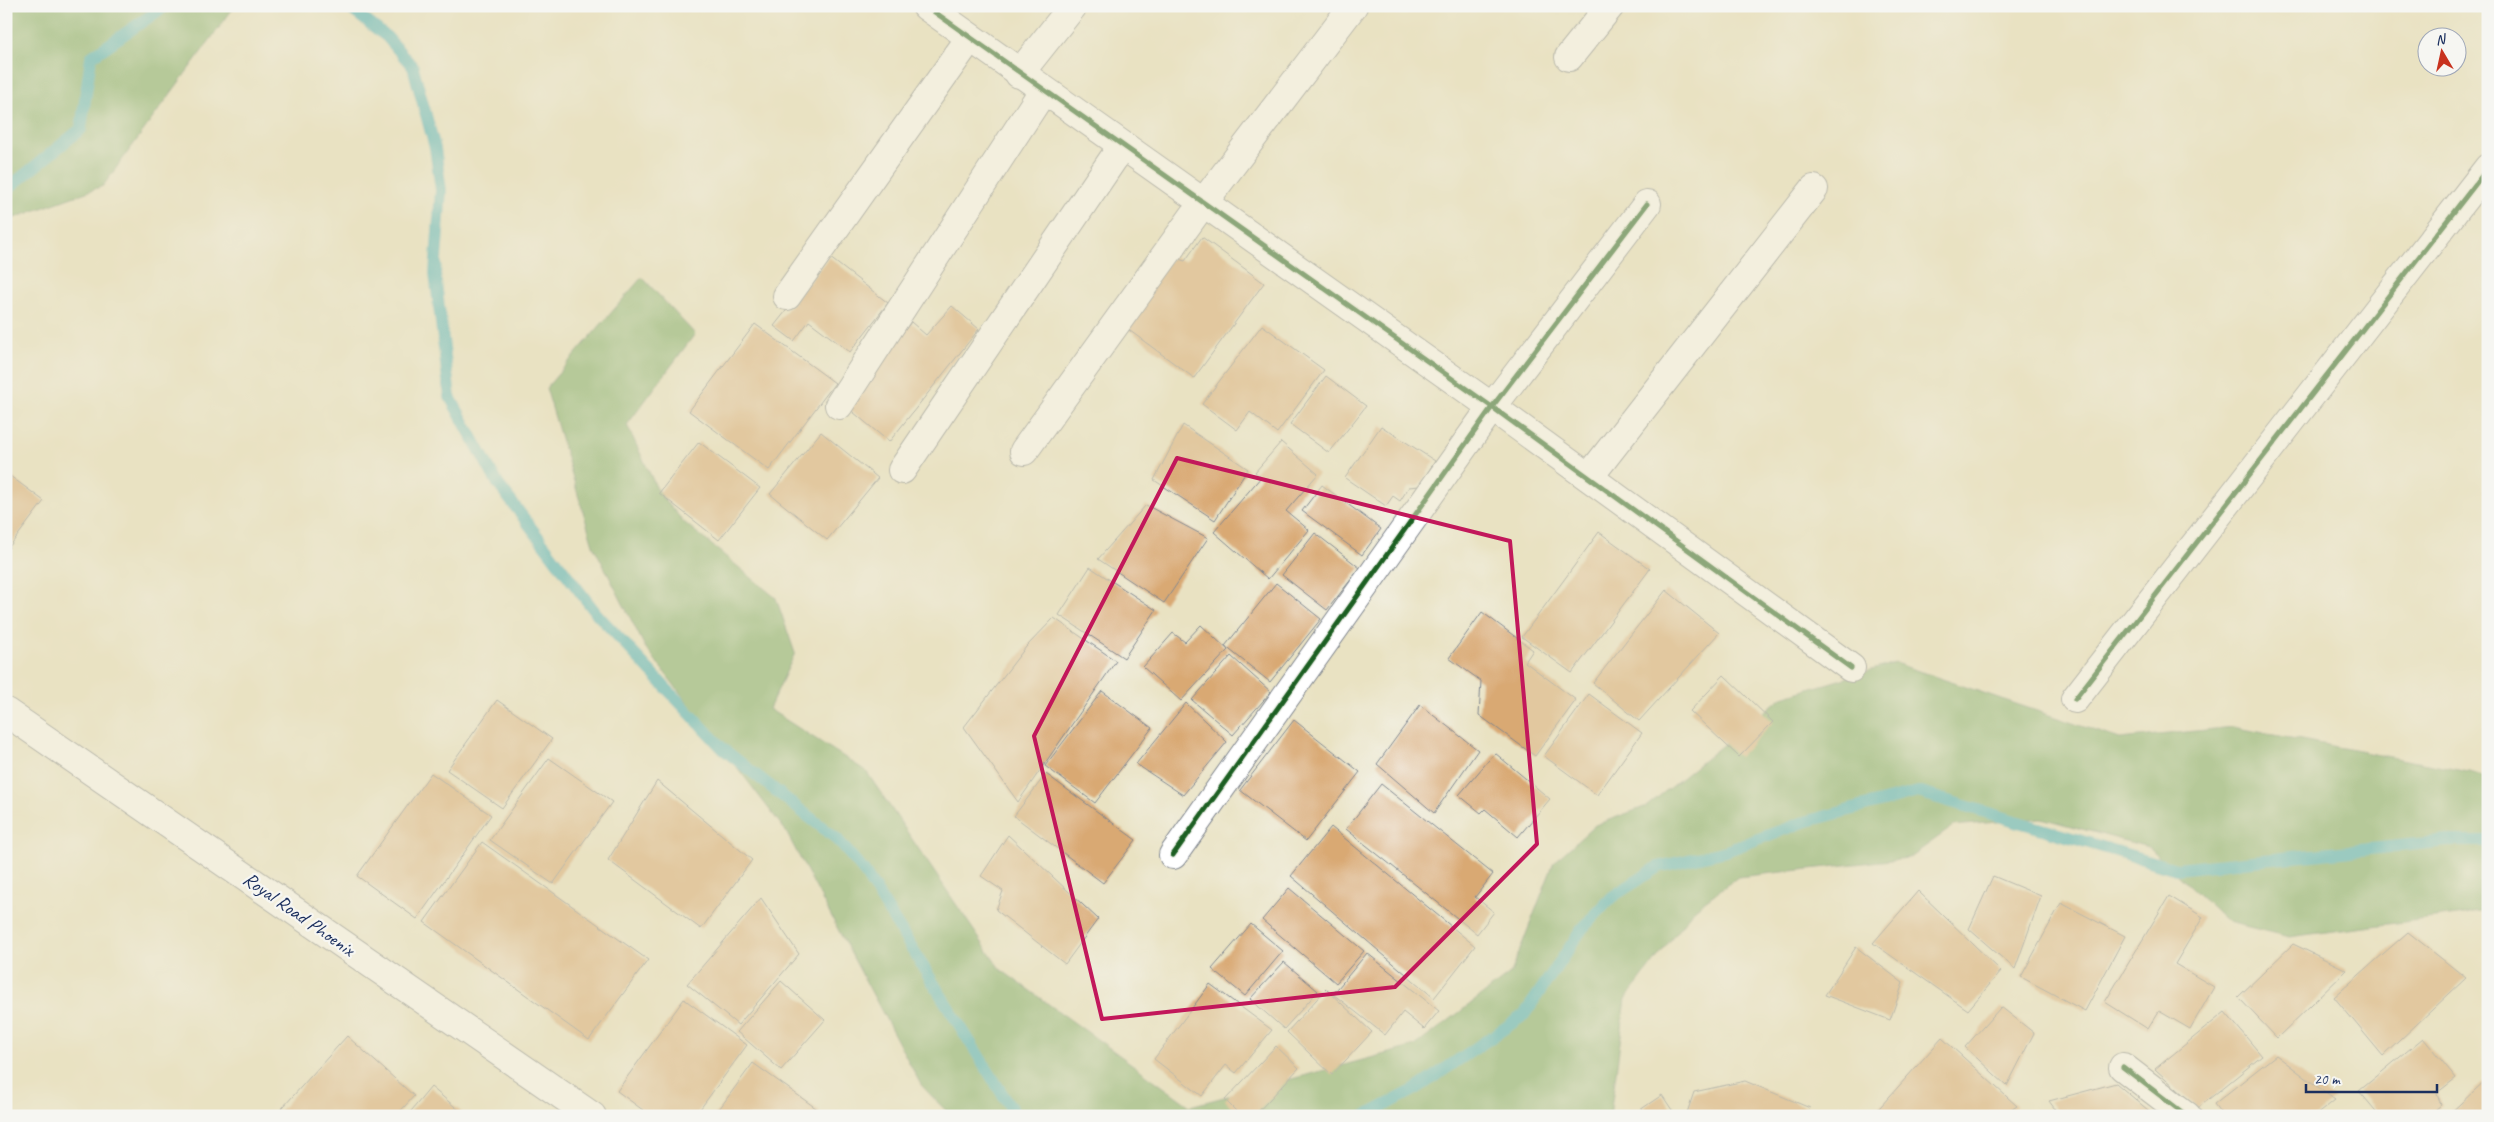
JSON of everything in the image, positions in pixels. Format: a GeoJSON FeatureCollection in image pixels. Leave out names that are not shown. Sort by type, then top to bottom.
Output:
{"type":"FeatureCollection","features":[{"type":"Feature","properties":{"kind":"street"},"geometry":{"type":"LineString","coordinates":[[926,6],[1019,74],[1492,407],[1851,668]]}},
{"type":"Feature","properties":{"kind":"street"},"geometry":{"type":"LineString","coordinates":[[1019,74],[1073,6]]}},
{"type":"Feature","properties":{"kind":"street"},"geometry":{"type":"LineString","coordinates":[[1024,451],[1203,204],[1353,6]]}},
{"type":"Feature","properties":{"kind":"street"},"geometry":{"type":"LineString","coordinates":[[1569,57],[1610,6]]}},
{"type":"Feature","properties":{"kind":"street"},"geometry":{"type":"LineString","coordinates":[[787,296],[970,38]]}},
{"type":"Feature","properties":{"kind":"street"},"geometry":{"type":"LineString","coordinates":[[839,405],[1043,91]]}},
{"type":"Feature","properties":{"kind":"street"},"geometry":{"type":"LineString","coordinates":[[902,470],[1122,146]]}},
{"type":"Feature","properties":{"kind":"street"},"geometry":{"type":"LineString","coordinates":[[2075,699],[2488,168]]}},
{"type":"Feature","properties":{"kind":"street"},"geometry":{"type":"LineString","coordinates":[[1589,477],[1814,190]]}},
{"type":"Feature","properties":{"kind":"street"},"geometry":{"type":"LineString","coordinates":[[1173,855],[1492,407],[1647,204]]}},
{"type":"Feature","properties":{"kind":"street","name":"Royal Road Phoenix"},"geometry":{"type":"LineString","coordinates":[[6,712],[592,1116]]}},
{"type":"Feature","properties":{"kind":"street"},"geometry":{"type":"LineString","coordinates":[[2123,1067],[2187,1116]]}},
{"type":"Feature","properties":{"kind":"highlighted area"},"geometry":{"type":"Polygon","coordinates":[[[1177,458],[1510,541],[1537,844],[1395,987],[1102,1019],[1034,736],[1177,458]]]}},
{"type":"Feature","properties":{"kind":"green space"},"geometry":{"type":"Polygon","coordinates":[[[6,6],[235,6],[103,186],[6,221],[6,6]]]}},
{"type":"Feature","properties":{"kind":"green space"},"geometry":{"type":"Polygon","coordinates":[[[642,277],[695,334],[627,425],[659,493],[684,522],[776,598],[795,653],[769,709],[866,771],[1000,969],[1190,1106],[1415,1046],[1511,973],[1554,862],[1595,825],[1647,806],[1782,697],[1895,663],[2120,739],[2233,727],[2469,772],[2488,778],[2488,911],[2289,937],[2228,922],[2148,847],[2041,818],[1954,826],[1909,858],[1738,877],[1694,909],[1626,999],[1610,1116],[951,1116],[921,1085],[785,830],[645,647],[593,545],[546,388],[642,277]]]}},
{"type":"Feature","properties":{"kind":"building"},"geometry":{"type":"Polygon","coordinates":[[[1202,237],[1264,283],[1194,378],[1122,325],[1172,257],[1185,261],[1202,237]]]}},
{"type":"Feature","properties":{"kind":"building"},"geometry":{"type":"Polygon","coordinates":[[[829,257],[888,303],[850,352],[809,321],[794,341],[774,326],[829,257]]]}},
{"type":"Feature","properties":{"kind":"building"},"geometry":{"type":"Polygon","coordinates":[[[952,306],[979,329],[889,442],[847,407],[911,322],[926,335],[952,306]]]}},
{"type":"Feature","properties":{"kind":"building"},"geometry":{"type":"Polygon","coordinates":[[[755,324],[835,383],[769,470],[689,411],[755,324]]]}},
{"type":"Feature","properties":{"kind":"building"},"geometry":{"type":"Polygon","coordinates":[[[1262,325],[1324,370],[1277,433],[1250,412],[1237,430],[1202,404],[1262,325]]]}},
{"type":"Feature","properties":{"kind":"building"},"geometry":{"type":"Polygon","coordinates":[[[1326,376],[1366,406],[1329,453],[1290,424],[1326,376]]]}},
{"type":"Feature","properties":{"kind":"building"},"geometry":{"type":"Polygon","coordinates":[[[1183,425],[1248,469],[1215,520],[1154,480],[1183,425]]]}},
{"type":"Feature","properties":{"kind":"building"},"geometry":{"type":"Polygon","coordinates":[[[1381,426],[1435,461],[1419,486],[1409,487],[1400,501],[1393,496],[1386,506],[1345,478],[1381,426]]]}},
{"type":"Feature","properties":{"kind":"building"},"geometry":{"type":"Polygon","coordinates":[[[821,432],[878,478],[827,540],[770,494],[821,432]]]}},
{"type":"Feature","properties":{"kind":"building"},"geometry":{"type":"Polygon","coordinates":[[[699,442],[760,488],[719,540],[659,493],[699,442]]]}},
{"type":"Feature","properties":{"kind":"building"},"geometry":{"type":"Polygon","coordinates":[[[1281,442],[1318,474],[1286,511],[1309,530],[1268,579],[1214,532],[1261,477],[1255,472],[1281,442]]]}},
{"type":"Feature","properties":{"kind":"building"},"geometry":{"type":"Polygon","coordinates":[[[6,473],[44,501],[6,551],[6,473]]]}},
{"type":"Feature","properties":{"kind":"building"},"geometry":{"type":"Polygon","coordinates":[[[1322,485],[1381,529],[1362,555],[1302,511],[1322,485]]]}},
{"type":"Feature","properties":{"kind":"building"},"geometry":{"type":"Polygon","coordinates":[[[1146,505],[1208,538],[1164,603],[1098,559],[1146,505]]]}},
{"type":"Feature","properties":{"kind":"building"},"geometry":{"type":"Polygon","coordinates":[[[1599,532],[1650,569],[1572,673],[1522,637],[1599,532]]]}},
{"type":"Feature","properties":{"kind":"building"},"geometry":{"type":"Polygon","coordinates":[[[1315,533],[1360,568],[1327,610],[1282,575],[1315,533]]]}},
{"type":"Feature","properties":{"kind":"building"},"geometry":{"type":"Polygon","coordinates":[[[1090,567],[1156,610],[1124,658],[1059,615],[1090,567]]]}},
{"type":"Feature","properties":{"kind":"building"},"geometry":{"type":"Polygon","coordinates":[[[1276,583],[1321,619],[1270,682],[1225,646],[1276,583]]]}},
{"type":"Feature","properties":{"kind":"building"},"geometry":{"type":"Polygon","coordinates":[[[1666,590],[1719,633],[1639,721],[1593,683],[1666,590]]]}},
{"type":"Feature","properties":{"kind":"building"},"geometry":{"type":"Polygon","coordinates":[[[1482,612],[1533,650],[1525,662],[1576,700],[1535,756],[1479,715],[1481,681],[1449,658],[1482,612]]]}},
{"type":"Feature","properties":{"kind":"building"},"geometry":{"type":"Polygon","coordinates":[[[1054,618],[1116,661],[1018,802],[964,727],[1026,647],[1054,618]]]}},
{"type":"Feature","properties":{"kind":"building"},"geometry":{"type":"Polygon","coordinates":[[[1201,625],[1228,650],[1181,701],[1143,667],[1173,633],[1185,642],[1201,625]]]}},
{"type":"Feature","properties":{"kind":"building"},"geometry":{"type":"Polygon","coordinates":[[[1231,656],[1271,692],[1233,735],[1192,700],[1231,656]]]}},
{"type":"Feature","properties":{"kind":"building"},"geometry":{"type":"Polygon","coordinates":[[[1724,675],[1773,722],[1739,757],[1690,711],[1724,675]]]}},
{"type":"Feature","properties":{"kind":"building"},"geometry":{"type":"Polygon","coordinates":[[[1102,691],[1152,728],[1095,803],[1045,766],[1102,691]]]}},
{"type":"Feature","properties":{"kind":"building"},"geometry":{"type":"Polygon","coordinates":[[[1589,694],[1642,733],[1597,795],[1544,756],[1589,694]]]}},
{"type":"Feature","properties":{"kind":"building"},"geometry":{"type":"Polygon","coordinates":[[[497,700],[552,739],[502,808],[447,770],[497,700]]]}},
{"type":"Feature","properties":{"kind":"building"},"geometry":{"type":"Polygon","coordinates":[[[1186,703],[1227,742],[1183,795],[1136,764],[1186,703]]]}},
{"type":"Feature","properties":{"kind":"building"},"geometry":{"type":"Polygon","coordinates":[[[1420,705],[1478,750],[1434,813],[1377,764],[1420,705]]]}},
{"type":"Feature","properties":{"kind":"building"},"geometry":{"type":"Polygon","coordinates":[[[1294,720],[1360,772],[1306,841],[1240,790],[1294,720]]]}},
{"type":"Feature","properties":{"kind":"building"},"geometry":{"type":"Polygon","coordinates":[[[1495,753],[1550,799],[1518,837],[1485,809],[1481,813],[1459,795],[1495,753]]]}},
{"type":"Feature","properties":{"kind":"building"},"geometry":{"type":"Polygon","coordinates":[[[549,758],[612,802],[553,884],[490,840],[549,758]]]}},
{"type":"Feature","properties":{"kind":"building"},"geometry":{"type":"Polygon","coordinates":[[[431,773],[491,815],[417,919],[357,876],[431,773]]]}},
{"type":"Feature","properties":{"kind":"building"},"geometry":{"type":"Polygon","coordinates":[[[1046,774],[1136,840],[1103,883],[1014,816],[1046,774]]]}},
{"type":"Feature","properties":{"kind":"building"},"geometry":{"type":"Polygon","coordinates":[[[657,781],[752,860],[701,929],[608,860],[657,781]]]}},
{"type":"Feature","properties":{"kind":"building"},"geometry":{"type":"Polygon","coordinates":[[[1381,784],[1493,874],[1475,897],[1494,912],[1477,934],[1346,829],[1381,784]]]}},
{"type":"Feature","properties":{"kind":"building"},"geometry":{"type":"Polygon","coordinates":[[[1331,827],[1475,946],[1434,998],[1291,876],[1331,827]]]}},
{"type":"Feature","properties":{"kind":"building"},"geometry":{"type":"Polygon","coordinates":[[[1008,835],[1098,919],[1065,964],[996,910],[1003,891],[981,876],[1008,835]]]}},
{"type":"Feature","properties":{"kind":"building"},"geometry":{"type":"Polygon","coordinates":[[[482,842],[648,960],[589,1040],[424,922],[482,842]]]}},
{"type":"Feature","properties":{"kind":"building"},"geometry":{"type":"Polygon","coordinates":[[[1993,876],[2041,896],[2015,969],[1969,929],[1993,876]]]}},
{"type":"Feature","properties":{"kind":"building"},"geometry":{"type":"Polygon","coordinates":[[[1289,888],[1364,951],[1336,983],[1262,920],[1289,888]]]}},
{"type":"Feature","properties":{"kind":"building"},"geometry":{"type":"Polygon","coordinates":[[[1918,891],[2001,971],[1968,1010],[1873,943],[1918,891]]]}},
{"type":"Feature","properties":{"kind":"building"},"geometry":{"type":"Polygon","coordinates":[[[2169,896],[2203,917],[2175,964],[2214,987],[2190,1029],[2159,1011],[2148,1029],[2105,1002],[2169,896]]]}},
{"type":"Feature","properties":{"kind":"building"},"geometry":{"type":"Polygon","coordinates":[[[761,898],[799,954],[738,1025],[687,984],[761,898]]]}},
{"type":"Feature","properties":{"kind":"building"},"geometry":{"type":"Polygon","coordinates":[[[2061,903],[2125,936],[2085,1011],[2021,977],[2061,903]]]}},
{"type":"Feature","properties":{"kind":"building"},"geometry":{"type":"Polygon","coordinates":[[[1251,924],[1283,951],[1245,996],[1212,969],[1251,924]]]}},
{"type":"Feature","properties":{"kind":"building"},"geometry":{"type":"Polygon","coordinates":[[[2408,932],[2466,978],[2383,1056],[2334,997],[2408,932]]]}},
{"type":"Feature","properties":{"kind":"building"},"geometry":{"type":"Polygon","coordinates":[[[2293,944],[2347,970],[2277,1038],[2238,997],[2293,944]]]}},
{"type":"Feature","properties":{"kind":"building"},"geometry":{"type":"Polygon","coordinates":[[[1856,947],[1903,983],[1890,1020],[1825,995],[1856,947]]]}},
{"type":"Feature","properties":{"kind":"building"},"geometry":{"type":"Polygon","coordinates":[[[1367,953],[1439,1011],[1424,1029],[1403,1012],[1385,1035],[1333,994],[1367,953]]]}},
{"type":"Feature","properties":{"kind":"building"},"geometry":{"type":"Polygon","coordinates":[[[1284,962],[1318,991],[1284,1029],[1250,999],[1284,962]]]}},
{"type":"Feature","properties":{"kind":"building"},"geometry":{"type":"Polygon","coordinates":[[[781,981],[825,1020],[781,1070],[737,1032],[781,981]]]}},
{"type":"Feature","properties":{"kind":"building"},"geometry":{"type":"Polygon","coordinates":[[[1210,984],[1272,1030],[1236,1073],[1226,1065],[1202,1096],[1154,1059],[1210,984]]]}},
{"type":"Feature","properties":{"kind":"building"},"geometry":{"type":"Polygon","coordinates":[[[1326,989],[1372,1032],[1332,1075],[1287,1032],[1326,989]]]}},
{"type":"Feature","properties":{"kind":"building"},"geometry":{"type":"Polygon","coordinates":[[[684,999],[747,1045],[695,1116],[651,1116],[617,1091],[684,999]]]}},
{"type":"Feature","properties":{"kind":"building"},"geometry":{"type":"Polygon","coordinates":[[[2001,1007],[2034,1033],[2007,1086],[1965,1047],[2001,1007]]]}},
{"type":"Feature","properties":{"kind":"building"},"geometry":{"type":"Polygon","coordinates":[[[2225,1012],[2262,1056],[2198,1108],[2155,1069],[2225,1012]]]}},
{"type":"Feature","properties":{"kind":"building"},"geometry":{"type":"Polygon","coordinates":[[[347,1036],[414,1096],[396,1116],[275,1116],[347,1036]]]}},
{"type":"Feature","properties":{"kind":"building"},"geometry":{"type":"Polygon","coordinates":[[[1942,1038],[2017,1106],[2002,1116],[1872,1116],[1942,1038]]]}},
{"type":"Feature","properties":{"kind":"building"},"geometry":{"type":"Polygon","coordinates":[[[2423,1038],[2456,1078],[2437,1093],[2441,1105],[2428,1116],[2380,1116],[2359,1091],[2423,1038]]]}},
{"type":"Feature","properties":{"kind":"building"},"geometry":{"type":"Polygon","coordinates":[[[1276,1046],[1299,1068],[1254,1116],[1241,1116],[1225,1100],[1276,1046]]]}},
{"type":"Feature","properties":{"kind":"building"},"geometry":{"type":"Polygon","coordinates":[[[2276,1055],[2335,1100],[2315,1116],[2223,1116],[2214,1104],[2276,1055]]]}},
{"type":"Feature","properties":{"kind":"building"},"geometry":{"type":"Polygon","coordinates":[[[753,1063],[820,1111],[817,1116],[714,1116],[753,1063]]]}},
{"type":"Feature","properties":{"kind":"building"},"geometry":{"type":"Polygon","coordinates":[[[2488,1078],[2488,1116],[2447,1116],[2488,1078]]]}},
{"type":"Feature","properties":{"kind":"building"},"geometry":{"type":"Polygon","coordinates":[[[1745,1081],[1810,1108],[1805,1116],[1692,1116],[1687,1113],[1694,1092],[1745,1081]]]}},
{"type":"Feature","properties":{"kind":"building"},"geometry":{"type":"Polygon","coordinates":[[[2116,1083],[2155,1116],[2060,1116],[2049,1101],[2116,1083]]]}},
{"type":"Feature","properties":{"kind":"building"},"geometry":{"type":"Polygon","coordinates":[[[431,1087],[466,1116],[407,1116],[431,1087]]]}},
{"type":"Feature","properties":{"kind":"building"},"geometry":{"type":"Polygon","coordinates":[[[1662,1095],[1676,1116],[1631,1116],[1662,1095]]]}},
{"type":"Feature","properties":{"kind":"waterway"},"geometry":{"type":"LineString","coordinates":[[6,190],[81,129],[91,57],[165,6]]}},
{"type":"Feature","properties":{"kind":"waterway"},"geometry":{"type":"LineString","coordinates":[[347,6],[387,37],[413,67],[435,148],[441,190],[435,274],[450,397],[498,484],[596,613],[723,749],[837,839],[863,870],[1016,1116]]}},
{"type":"Feature","properties":{"kind":"waterway"},"geometry":{"type":"LineString","coordinates":[[1365,1116],[1416,1089],[1524,1015],[1582,929],[1612,897],[1658,867],[1726,851],[1804,822],[1918,792],[2176,869],[2448,841],[2488,841]]}},
{"type":"Feature","properties":{"kind":"cycle path"},"geometry":{"type":"LineString","coordinates":[[926,6],[1492,407],[1851,668]]}},
{"type":"Feature","properties":{"kind":"cycle path"},"geometry":{"type":"LineString","coordinates":[[2075,699],[2488,168]]}},
{"type":"Feature","properties":{"kind":"cycle path"},"geometry":{"type":"LineString","coordinates":[[1173,855],[1492,407],[1647,204]]}},
{"type":"Feature","properties":{"kind":"cycle path"},"geometry":{"type":"LineString","coordinates":[[2123,1067],[2187,1116]]}}]}
